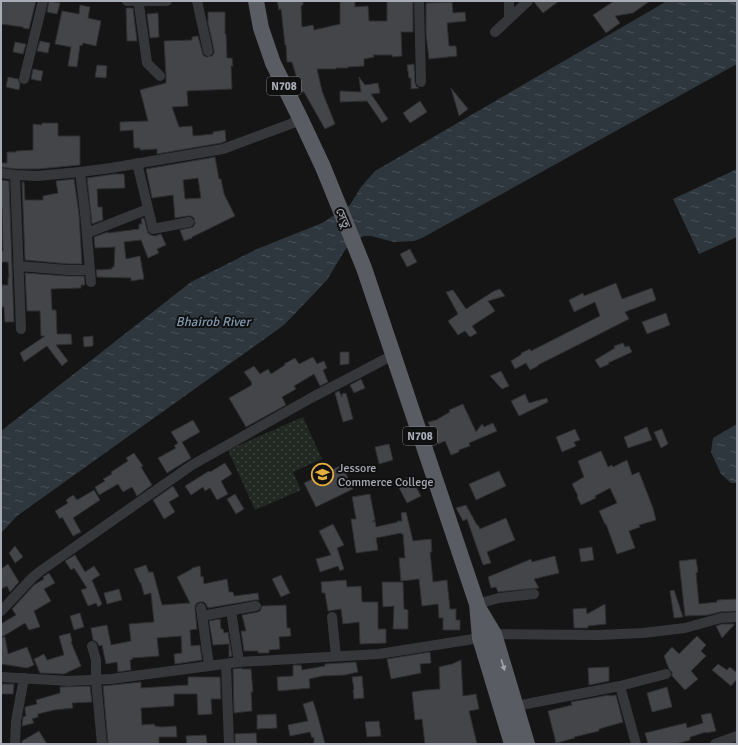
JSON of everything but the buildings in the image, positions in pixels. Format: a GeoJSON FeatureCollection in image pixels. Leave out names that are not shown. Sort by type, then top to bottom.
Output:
{"type":"FeatureCollection","features":[{"type":"Feature","properties":{"kind":"highway","name":"N708"},"geometry":{"type":"LineString","coordinates":[[256,1],[261,28],[273,63],[301,120]]}},
{"type":"Feature","properties":{"kind":"highway","name":"সেতু"},"geometry":{"type":"LineString","coordinates":[[301,120],[323,167],[364,268],[393,355]]}},
{"type":"Feature","properties":{"kind":"highway","name":"N708"},"geometry":{"type":"LineString","coordinates":[[393,355],[487,636],[516,706],[527,744]]}},
{"type":"Feature","properties":{"kind":"highway","name":"N708"},"geometry":{"type":"LineString","coordinates":[[487,636],[512,744]]}},
{"type":"Feature","properties":{"kind":"street"},"geometry":{"type":"LineString","coordinates":[[24,79],[43,1]]}},
{"type":"Feature","properties":{"kind":"street"},"geometry":{"type":"LineString","coordinates":[[127,1],[167,1]]}},
{"type":"Feature","properties":{"kind":"street"},"geometry":{"type":"LineString","coordinates":[[196,1],[208,51]]}},
{"type":"Feature","properties":{"kind":"street"},"geometry":{"type":"LineString","coordinates":[[420,1],[421,82]]}},
{"type":"Feature","properties":{"kind":"street"},"geometry":{"type":"LineString","coordinates":[[509,1],[509,19]]}},
{"type":"Feature","properties":{"kind":"street"},"geometry":{"type":"LineString","coordinates":[[495,32],[528,1]]}},
{"type":"Feature","properties":{"kind":"street"},"geometry":{"type":"LineString","coordinates":[[139,5],[147,63],[160,76]]}},
{"type":"Feature","properties":{"kind":"street"},"geometry":{"type":"LineString","coordinates":[[1,173],[37,176],[80,172],[223,149],[301,120]]}},
{"type":"Feature","properties":{"kind":"street"},"geometry":{"type":"LineString","coordinates":[[137,163],[153,229],[189,222]]}},
{"type":"Feature","properties":{"kind":"street"},"geometry":{"type":"LineString","coordinates":[[80,172],[86,213],[91,282]]}},
{"type":"Feature","properties":{"kind":"street"},"geometry":{"type":"LineString","coordinates":[[15,175],[21,329]]}},
{"type":"Feature","properties":{"kind":"street"},"geometry":{"type":"LineString","coordinates":[[87,233],[148,209]]}},
{"type":"Feature","properties":{"kind":"street"},"geometry":{"type":"LineString","coordinates":[[18,266],[68,270],[90,270]]}},
{"type":"Feature","properties":{"kind":"street"},"geometry":{"type":"LineString","coordinates":[[1,611],[39,572],[192,466],[311,398],[393,355]]}},
{"type":"Feature","properties":{"kind":"street"},"geometry":{"type":"LineString","coordinates":[[476,604],[499,598],[534,594]]}},
{"type":"Feature","properties":{"kind":"street"},"geometry":{"type":"LineString","coordinates":[[209,666],[202,612],[231,611],[256,606]]}},
{"type":"Feature","properties":{"kind":"street"},"geometry":{"type":"LineString","coordinates":[[231,611],[239,662]]}},
{"type":"Feature","properties":{"kind":"street"},"geometry":{"type":"LineString","coordinates":[[332,617],[336,656]]}},
{"type":"Feature","properties":{"kind":"street"},"geometry":{"type":"LineString","coordinates":[[1,677],[68,681],[110,679],[239,662],[379,654],[487,636],[643,633],[685,628],[721,618],[737,617]]}},
{"type":"Feature","properties":{"kind":"street"},"geometry":{"type":"LineString","coordinates":[[92,646],[96,660],[96,680],[102,744]]}},
{"type":"Feature","properties":{"kind":"street"},"geometry":{"type":"LineString","coordinates":[[226,664],[229,744]]}},
{"type":"Feature","properties":{"kind":"street"},"geometry":{"type":"LineString","coordinates":[[516,706],[620,686],[666,674]]}},
{"type":"Feature","properties":{"kind":"street"},"geometry":{"type":"LineString","coordinates":[[15,744],[16,721],[24,678]]}},
{"type":"Feature","properties":{"kind":"street"},"geometry":{"type":"LineString","coordinates":[[620,686],[636,744]]}},
{"type":"Feature","properties":{"kind":"street"},"geometry":{"type":"LineString","coordinates":[[715,744],[737,736]]}},
{"type":"Feature","properties":{"kind":"shaded area"},"geometry":{"type":"Polygon","coordinates":[[[303,417],[322,459],[293,472],[301,490],[255,510],[228,450],[303,417]]]}},
{"type":"Feature","properties":{"kind":"water","name":"Bhairob River"},"geometry":{"type":"Polygon","coordinates":[[[667,1],[737,1],[737,64],[422,238],[414,241],[394,242],[371,236],[364,236],[352,242],[345,250],[327,280],[284,325],[17,516],[1,533],[1,431],[191,282],[257,249],[322,223],[350,205],[361,187],[375,171],[667,1]]]}},
{"type":"Feature","properties":{"kind":"water"},"geometry":{"type":"Polygon","coordinates":[[[737,169],[737,237],[699,254],[673,199],[737,169]]]}},
{"type":"Feature","properties":{"kind":"water"},"geometry":{"type":"Polygon","coordinates":[[[737,424],[737,483],[731,483],[721,474],[711,452],[713,438],[737,424]]]}},
{"type":"Feature","properties":{"kind":"place","name":"Jessore Commerce College"},"geometry":{"type":"Point","coordinates":[322,475]}}]}
